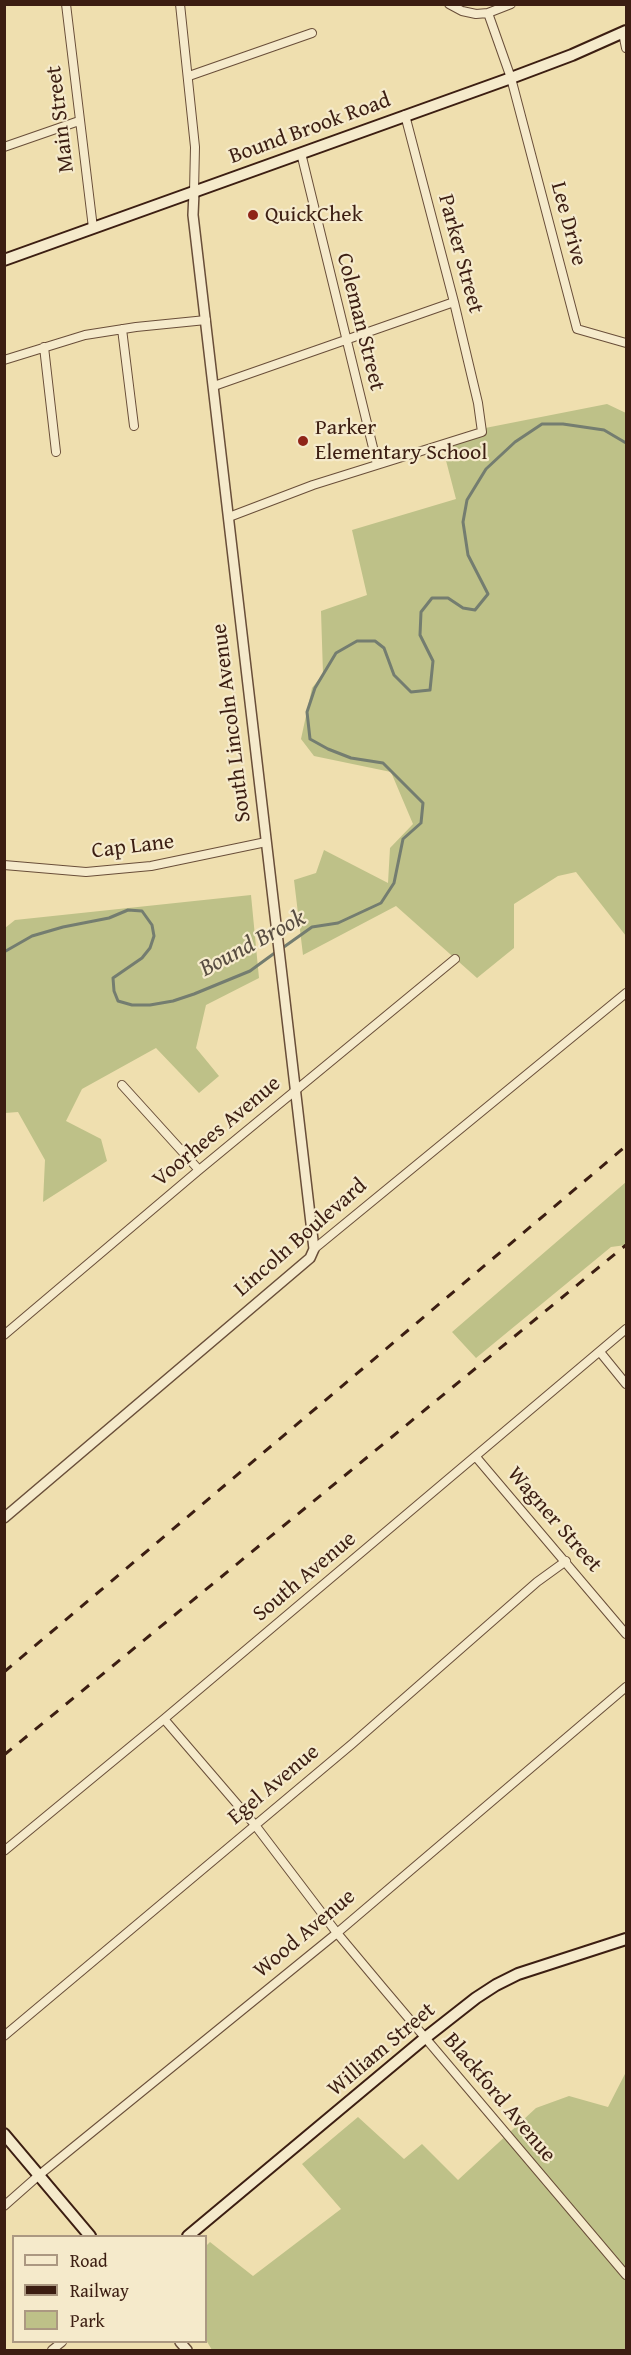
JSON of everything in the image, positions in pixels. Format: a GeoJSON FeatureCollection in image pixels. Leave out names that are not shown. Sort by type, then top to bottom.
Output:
{"type":"FeatureCollection","features":[{"type":"Feature","properties":{"kind":"main road","name":"Bound Brook Road"},"geometry":{"type":"LineString","coordinates":[[4,260],[511,78],[625,32]]}},
{"type":"Feature","properties":{"kind":"main road","name":"William Street"},"geometry":{"type":"LineString","coordinates":[[189,2235],[425,2038],[496,1985],[518,1974],[627,1939]]}},
{"type":"Feature","properties":{"kind":"main road"},"geometry":{"type":"LineString","coordinates":[[4,2134],[89,2235]]}},
{"type":"Feature","properties":{"kind":"street","name":"Main Street"},"geometry":{"type":"LineString","coordinates":[[66,4],[93,228]]}},
{"type":"Feature","properties":{"kind":"street"},"geometry":{"type":"LineString","coordinates":[[180,4],[195,147],[194,192]]}},
{"type":"Feature","properties":{"kind":"street"},"geometry":{"type":"LineString","coordinates":[[449,4],[462,11],[488,13],[511,4]]}},
{"type":"Feature","properties":{"kind":"street"},"geometry":{"type":"LineString","coordinates":[[488,13],[511,78]]}},
{"type":"Feature","properties":{"kind":"street"},"geometry":{"type":"LineString","coordinates":[[625,32],[627,48]]}},
{"type":"Feature","properties":{"kind":"street"},"geometry":{"type":"LineString","coordinates":[[189,76],[312,33]]}},
{"type":"Feature","properties":{"kind":"street","name":"Lee Drive"},"geometry":{"type":"LineString","coordinates":[[511,78],[577,329],[627,343]]}},
{"type":"Feature","properties":{"kind":"street","name":"Parker Street"},"geometry":{"type":"LineString","coordinates":[[377,464],[482,432],[478,402],[454,302],[405,115]]}},
{"type":"Feature","properties":{"kind":"street"},"geometry":{"type":"LineString","coordinates":[[4,147],[79,121]]}},
{"type":"Feature","properties":{"kind":"street","name":"Coleman Street"},"geometry":{"type":"LineString","coordinates":[[301,153],[377,464]]}},
{"type":"Feature","properties":{"kind":"street","name":"South Lincoln Avenue"},"geometry":{"type":"LineString","coordinates":[[194,192],[193,215],[314,1249]]}},
{"type":"Feature","properties":{"kind":"street"},"geometry":{"type":"LineString","coordinates":[[214,386],[454,302]]}},
{"type":"Feature","properties":{"kind":"street"},"geometry":{"type":"LineString","coordinates":[[4,360],[85,335],[206,320]]}},
{"type":"Feature","properties":{"kind":"street"},"geometry":{"type":"LineString","coordinates":[[122,329],[134,426]]}},
{"type":"Feature","properties":{"kind":"street"},"geometry":{"type":"LineString","coordinates":[[44,347],[56,452]]}},
{"type":"Feature","properties":{"kind":"street"},"geometry":{"type":"LineString","coordinates":[[229,516],[377,464]]}},
{"type":"Feature","properties":{"kind":"street","name":"Cap Lane"},"geometry":{"type":"LineString","coordinates":[[4,866],[86,872],[151,866],[266,842]]}},
{"type":"Feature","properties":{"kind":"street","name":"Voorhees Avenue"},"geometry":{"type":"LineString","coordinates":[[4,1335],[199,1170],[455,959]]}},
{"type":"Feature","properties":{"kind":"street","name":"Lincoln Boulevard"},"geometry":{"type":"LineString","coordinates":[[4,1518],[310,1258],[314,1249],[627,993]]}},
{"type":"Feature","properties":{"kind":"street"},"geometry":{"type":"LineString","coordinates":[[122,1085],[199,1170]]}},
{"type":"Feature","properties":{"kind":"street","name":"South Avenue"},"geometry":{"type":"LineString","coordinates":[[4,1851],[627,1329]]}},
{"type":"Feature","properties":{"kind":"street"},"geometry":{"type":"LineString","coordinates":[[600,1352],[627,1384]]}},
{"type":"Feature","properties":{"kind":"street","name":"Wagner Street"},"geometry":{"type":"LineString","coordinates":[[476,1457],[627,1634]]}},
{"type":"Feature","properties":{"kind":"street","name":"Egel Avenue"},"geometry":{"type":"LineString","coordinates":[[4,2036],[255,1825],[537,1582],[566,1561]]}},
{"type":"Feature","properties":{"kind":"street","name":"Wood Avenue"},"geometry":{"type":"LineString","coordinates":[[4,2206],[337,1933],[627,1687]]}},
{"type":"Feature","properties":{"kind":"street","name":"Blackford Avenue"},"geometry":{"type":"LineString","coordinates":[[164,1719],[255,1825],[337,1933],[627,2275]]}},
{"type":"Feature","properties":{"kind":"green space"},"geometry":{"type":"Polygon","coordinates":[[[607,404],[626,413],[626,936],[576,872],[558,876],[514,904],[514,948],[477,978],[396,906],[303,955],[294,880],[316,873],[324,850],[388,883],[390,848],[413,824],[391,772],[314,756],[301,739],[312,688],[323,674],[321,611],[367,595],[352,530],[456,499],[443,449],[470,431],[607,404]]]}},
{"type":"Feature","properties":{"kind":"green space"},"geometry":{"type":"Polygon","coordinates":[[[251,895],[259,978],[206,1005],[196,1048],[219,1076],[199,1093],[156,1048],[82,1089],[66,1121],[101,1139],[107,1161],[43,1202],[45,1160],[18,1112],[5,1113],[5,928],[15,920],[251,895]]]}},
{"type":"Feature","properties":{"kind":"green space"},"geometry":{"type":"Polygon","coordinates":[[[626,1182],[626,1245],[611,1247],[476,1358],[452,1332],[626,1182]]]}},
{"type":"Feature","properties":{"kind":"green space"},"geometry":{"type":"Polygon","coordinates":[[[626,2072],[626,2350],[212,2350],[207,2342],[207,2245],[210,2242],[253,2276],[341,2209],[302,2164],[358,2117],[404,2159],[422,2144],[458,2180],[536,2108],[569,2096],[608,2107],[626,2072]]]}},
{"type":"Feature","properties":{"kind":"waterway","name":"Bound Brook"},"geometry":{"type":"LineString","coordinates":[[281,949],[312,927],[338,923],[381,903],[394,883],[403,839],[421,823],[423,803],[383,763],[351,758],[310,739],[307,712],[315,688],[336,653],[357,641],[375,641],[384,648],[394,675],[411,692],[430,690],[433,661],[420,635],[421,612],[432,598],[448,598],[463,608],[475,610],[488,594],[468,555],[463,522],[467,500],[486,469],[515,442],[542,424],[563,424],[604,430],[626,443]]}},
{"type":"Feature","properties":{"kind":"waterway","name":"Bound Brook"},"geometry":{"type":"LineString","coordinates":[[4,952],[32,936],[109,918],[128,910],[142,911],[152,925],[154,936],[150,948],[142,958],[113,978],[118,1001],[132,1005],[173,1001],[194,994],[250,971],[276,952]]}},
{"type":"Feature","properties":{"kind":"railway"},"geometry":{"type":"LineString","coordinates":[[4,1672],[626,1146]]}},
{"type":"Feature","properties":{"kind":"railway"},"geometry":{"type":"LineString","coordinates":[[4,1755],[626,1245]]}},
{"type":"Feature","properties":{"kind":"place","name":"QuickChek"},"geometry":{"type":"Point","coordinates":[253,215]}},
{"type":"Feature","properties":{"kind":"place","name":"Parker Elementary School"},"geometry":{"type":"Point","coordinates":[303,441]}}]}
